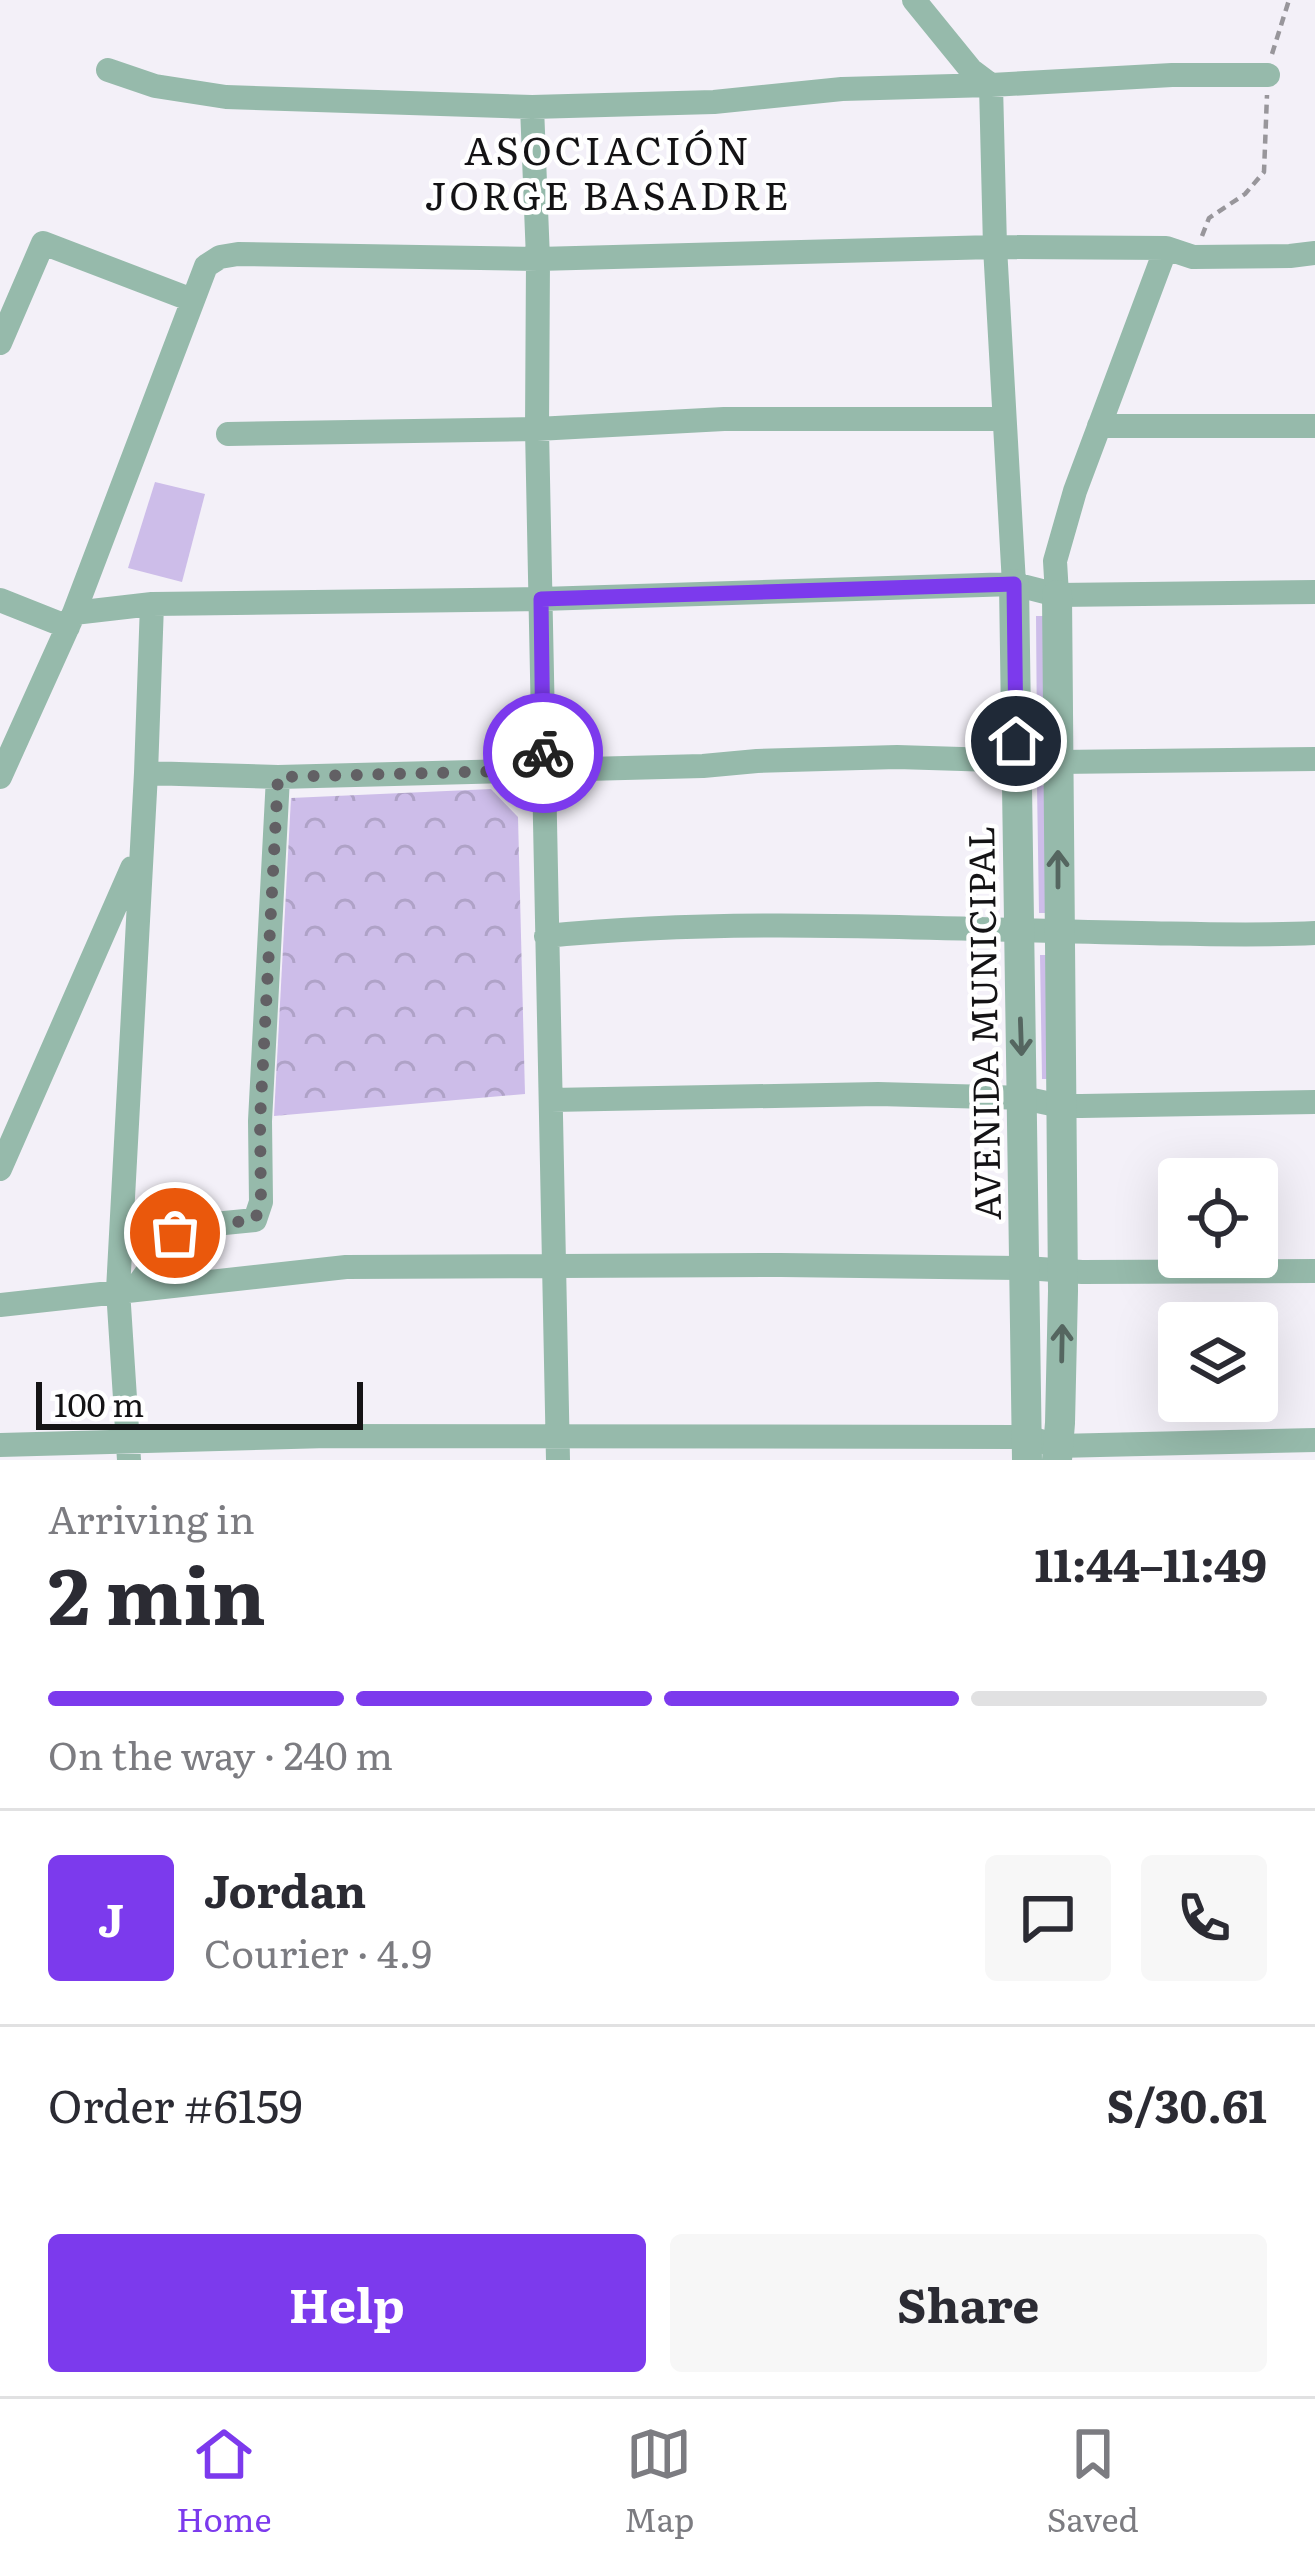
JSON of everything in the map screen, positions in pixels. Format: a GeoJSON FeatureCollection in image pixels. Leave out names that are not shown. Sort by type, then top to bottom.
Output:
{"type":"FeatureCollection","features":[{"type":"Feature","properties":{"kind":"street"},"geometry":{"type":"LineString","coordinates":[[914,0],[971,70],[991,85]]}},
{"type":"Feature","properties":{"kind":"street"},"geometry":{"type":"LineString","coordinates":[[108,70],[155,86],[226,97],[532,106],[714,102],[842,89],[1268,75]]}},
{"type":"Feature","properties":{"kind":"street"},"geometry":{"type":"LineString","coordinates":[[991,85],[1014,584]]}},
{"type":"Feature","properties":{"kind":"street"},"geometry":{"type":"LineString","coordinates":[[532,106],[558,1448]]}},
{"type":"Feature","properties":{"kind":"street"},"geometry":{"type":"LineString","coordinates":[[0,343],[43,243],[192,300]]}},
{"type":"Feature","properties":{"kind":"street"},"geometry":{"type":"LineString","coordinates":[[0,777],[71,620],[206,266],[220,257],[538,259],[995,247],[1166,248],[1193,257],[1315,253]]}},
{"type":"Feature","properties":{"kind":"street"},"geometry":{"type":"LineString","coordinates":[[1042,1451],[1060,1423],[1063,1270],[1055,561],[1076,491],[1166,248]]}},
{"type":"Feature","properties":{"kind":"street"},"geometry":{"type":"LineString","coordinates":[[228,434],[537,429],[724,418],[1004,419]]}},
{"type":"Feature","properties":{"kind":"street"},"geometry":{"type":"LineString","coordinates":[[1100,426],[1315,426]]}},
{"type":"Feature","properties":{"kind":"street"},"geometry":{"type":"LineString","coordinates":[[0,600],[71,620],[152,604],[541,599],[1014,584],[1057,595],[1315,592]]}},
{"type":"Feature","properties":{"kind":"street","name":"AVENIDA MUNICIPAL"},"geometry":{"type":"LineString","coordinates":[[1014,584],[1026,1268],[1042,1451]]}},
{"type":"Feature","properties":{"kind":"street"},"geometry":{"type":"LineString","coordinates":[[129,1450],[127,1290],[152,604]]}},
{"type":"Feature","properties":{"kind":"street"},"geometry":{"type":"LineString","coordinates":[[146,773],[278,777],[897,757],[1058,762],[1315,759]]}},
{"type":"Feature","properties":{"kind":"street"},"geometry":{"type":"LineString","coordinates":[[127,1290],[175,1233],[194,1226],[255,1220],[261,1202],[260,1121],[278,777]]}},
{"type":"Feature","properties":{"kind":"street"},"geometry":{"type":"LineString","coordinates":[[0,1169],[140,849]]}},
{"type":"Feature","properties":{"kind":"street"},"geometry":{"type":"LineString","coordinates":[[546,937],[724,927],[872,926],[1018,932],[1315,933]]}},
{"type":"Feature","properties":{"kind":"street"},"geometry":{"type":"LineString","coordinates":[[551,1100],[878,1094],[1023,1098],[1061,1106],[1315,1102]]}},
{"type":"Feature","properties":{"kind":"street"},"geometry":{"type":"LineString","coordinates":[[0,1305],[346,1267],[1315,1270]]}},
{"type":"Feature","properties":{"kind":"street"},"geometry":{"type":"LineString","coordinates":[[0,1445],[129,1450],[328,1436],[558,1448],[1042,1451],[1315,1440]]}},
{"type":"Feature","properties":{"kind":"path"},"geometry":{"type":"LineString","coordinates":[[1193,257],[1209,218],[1245,194],[1264,172],[1268,64],[1289,0]]}},
{"type":"Feature","properties":{"kind":"green space"},"geometry":{"type":"Polygon","coordinates":[[[155,482],[205,494],[182,582],[128,568],[155,482]]]}},
{"type":"Feature","properties":{"kind":"green space"},"geometry":{"type":"Polygon","coordinates":[[[1036,616],[1046,616],[1044,741],[1037,741],[1036,616]]]}},
{"type":"Feature","properties":{"kind":"green space"},"geometry":{"type":"Polygon","coordinates":[[[1047,785],[1047,913],[1039,913],[1037,786],[1047,785]]]}},
{"type":"Feature","properties":{"kind":"green space"},"geometry":{"type":"Polygon","coordinates":[[[491,789],[518,817],[525,1094],[274,1116],[291,798],[491,789]]]}},
{"type":"Feature","properties":{"kind":"green space"},"geometry":{"type":"Polygon","coordinates":[[[1040,955],[1048,955],[1049,1079],[1042,1079],[1040,955]]]}},
{"type":"Feature","properties":{"kind":"way so far"},"geometry":{"type":"LineString","coordinates":[[175,1233],[194,1226],[255,1220],[261,1202],[260,1121],[278,777],[544,770],[543,753]]}},
{"type":"Feature","properties":{"kind":"district","name":"ASOCIACIÓN JORGE BASADRE"},"geometry":{"type":"Point","coordinates":[608,170]}},
{"type":"Feature","properties":{"kind":"route"},"geometry":{"type":"LineString","coordinates":[[543,753],[541,599],[1014,584],[1016,741]]}}]}
